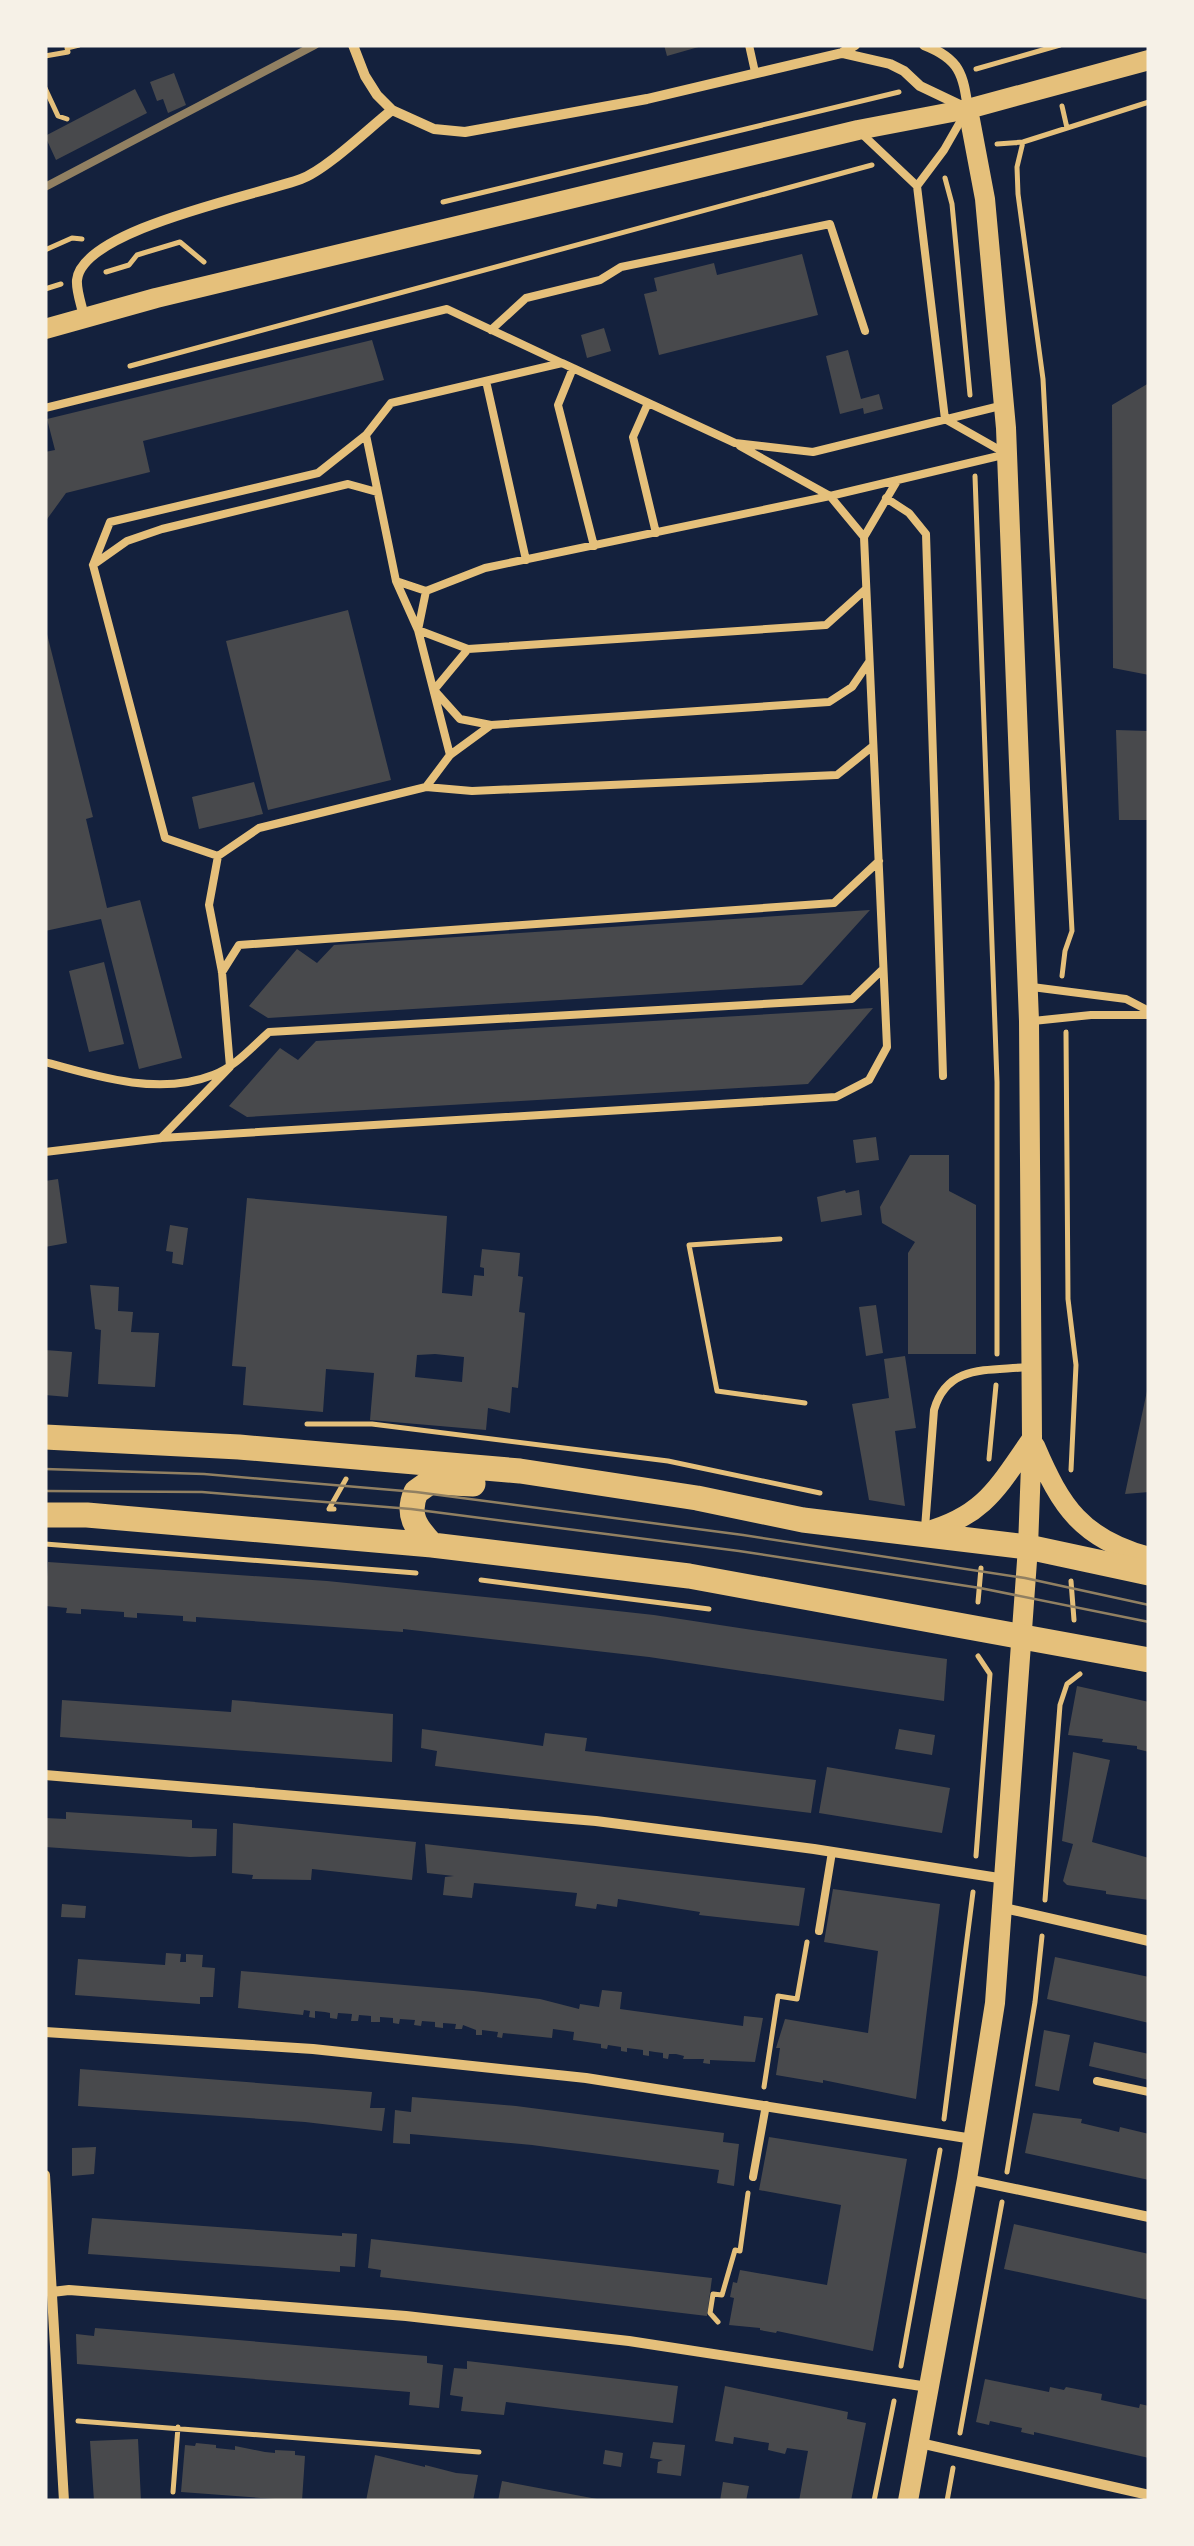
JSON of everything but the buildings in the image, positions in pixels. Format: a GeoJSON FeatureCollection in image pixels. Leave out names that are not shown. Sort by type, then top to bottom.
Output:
{"type":"FeatureCollection","features":[{"type":"Feature","properties":{"kind":"main road"},"geometry":{"type":"LineString","coordinates":[[45,330],[84,317],[858,130],[968,109],[1149,60]]}},
{"type":"Feature","properties":{"kind":"main road"},"geometry":{"type":"LineString","coordinates":[[908,2501],[974,2140],[994,2004],[1006,1880],[1032,1438],[1029,1021],[1006,454],[985,199],[968,109]]}},
{"type":"Feature","properties":{"kind":"main road"},"geometry":{"type":"LineString","coordinates":[[45,1437],[313,1453],[520,1471],[697,1498],[803,1520],[1028,1547],[1149,1573]]}},
{"type":"Feature","properties":{"kind":"main road"},"geometry":{"type":"LineString","coordinates":[[925,1532],[956,1524],[989,1499],[1032,1438]]}},
{"type":"Feature","properties":{"kind":"main road"},"geometry":{"type":"LineString","coordinates":[[1032,1438],[1053,1488],[1078,1521],[1102,1540],[1149,1557]]}},
{"type":"Feature","properties":{"kind":"main road"},"geometry":{"type":"LineString","coordinates":[[432,1545],[413,1522],[412,1499],[421,1486],[450,1482],[490,1486],[520,1471]]}},
{"type":"Feature","properties":{"kind":"main road"},"geometry":{"type":"LineString","coordinates":[[45,1515],[88,1514],[432,1545],[689,1576],[1019,1647],[1079,1646],[1149,1660]]}},
{"type":"Feature","properties":{"kind":"street"},"geometry":{"type":"LineString","coordinates":[[352,45],[371,85],[392,110],[434,130],[465,132],[646,99],[842,53],[855,45]]}},
{"type":"Feature","properties":{"kind":"street"},"geometry":{"type":"LineString","coordinates":[[924,45],[940,51],[963,72],[968,109]]}},
{"type":"Feature","properties":{"kind":"street"},"geometry":{"type":"LineString","coordinates":[[842,53],[904,70],[920,86],[968,109]]}},
{"type":"Feature","properties":{"kind":"street"},"geometry":{"type":"LineString","coordinates":[[84,317],[77,280],[82,268],[105,244],[158,222],[306,178],[392,110]]}},
{"type":"Feature","properties":{"kind":"street"},"geometry":{"type":"LineString","coordinates":[[45,1775],[596,1822],[814,1849],[1006,1880]]}},
{"type":"Feature","properties":{"kind":"street"},"geometry":{"type":"LineString","coordinates":[[1004,1908],[1149,1940]]}},
{"type":"Feature","properties":{"kind":"street"},"geometry":{"type":"LineString","coordinates":[[45,2032],[312,2049],[586,2078],[974,2140]]}},
{"type":"Feature","properties":{"kind":"street"},"geometry":{"type":"LineString","coordinates":[[45,2175],[64,2501]]}},
{"type":"Feature","properties":{"kind":"street"},"geometry":{"type":"LineString","coordinates":[[967,2180],[1149,2216]]}},
{"type":"Feature","properties":{"kind":"street"},"geometry":{"type":"LineString","coordinates":[[52,2292],[68,2290],[406,2316],[695,2350],[928,2387]]}},
{"type":"Feature","properties":{"kind":"street"},"geometry":{"type":"LineString","coordinates":[[918,2442],[1149,2495]]}},
{"type":"Feature","properties":{"kind":"lane"},"geometry":{"type":"LineString","coordinates":[[749,45],[755,72]]}},
{"type":"Feature","properties":{"kind":"lane"},"geometry":{"type":"LineString","coordinates":[[916,186],[968,109]]}},
{"type":"Feature","properties":{"kind":"lane"},"geometry":{"type":"LineString","coordinates":[[858,130],[916,186],[945,419]]}},
{"type":"Feature","properties":{"kind":"lane"},"geometry":{"type":"LineString","coordinates":[[491,330],[526,298],[600,280],[621,267],[830,224],[865,331]]}},
{"type":"Feature","properties":{"kind":"lane"},"geometry":{"type":"LineString","coordinates":[[45,408],[447,310],[735,443],[830,496],[864,536]]}},
{"type":"Feature","properties":{"kind":"lane"},"geometry":{"type":"LineString","coordinates":[[218,856],[165,838],[93,565],[110,522],[318,474],[366,435],[391,404],[562,364]]}},
{"type":"Feature","properties":{"kind":"lane"},"geometry":{"type":"LineString","coordinates":[[572,368],[558,404],[594,546]]}},
{"type":"Feature","properties":{"kind":"lane"},"geometry":{"type":"LineString","coordinates":[[486,381],[526,560]]}},
{"type":"Feature","properties":{"kind":"lane"},"geometry":{"type":"LineString","coordinates":[[648,403],[632,436],[656,533]]}},
{"type":"Feature","properties":{"kind":"lane"},"geometry":{"type":"LineString","coordinates":[[735,443],[813,452],[1003,405]]}},
{"type":"Feature","properties":{"kind":"lane"},"geometry":{"type":"LineString","coordinates":[[945,419],[1006,454]]}},
{"type":"Feature","properties":{"kind":"lane"},"geometry":{"type":"LineString","coordinates":[[366,435],[396,581],[418,630],[450,755]]}},
{"type":"Feature","properties":{"kind":"lane"},"geometry":{"type":"LineString","coordinates":[[396,581],[426,591],[486,568],[830,496],[1006,454]]}},
{"type":"Feature","properties":{"kind":"lane"},"geometry":{"type":"LineString","coordinates":[[45,1152],[162,1138],[836,1097],[870,1080],[887,1047],[864,536],[897,480]]}},
{"type":"Feature","properties":{"kind":"lane"},"geometry":{"type":"LineString","coordinates":[[93,565],[127,541],[162,529],[348,484],[377,492]]}},
{"type":"Feature","properties":{"kind":"lane"},"geometry":{"type":"LineString","coordinates":[[886,498],[909,513],[926,534],[944,1076]]}},
{"type":"Feature","properties":{"kind":"lane"},"geometry":{"type":"LineString","coordinates":[[418,630],[468,649],[826,625],[866,589]]}},
{"type":"Feature","properties":{"kind":"lane"},"geometry":{"type":"LineString","coordinates":[[418,630],[426,591]]}},
{"type":"Feature","properties":{"kind":"lane"},"geometry":{"type":"LineString","coordinates":[[434,690],[468,649]]}},
{"type":"Feature","properties":{"kind":"lane"},"geometry":{"type":"LineString","coordinates":[[434,690],[460,719],[491,725],[829,702],[852,687],[870,662]]}},
{"type":"Feature","properties":{"kind":"lane"},"geometry":{"type":"LineString","coordinates":[[426,787],[450,755],[491,725]]}},
{"type":"Feature","properties":{"kind":"lane"},"geometry":{"type":"LineString","coordinates":[[230,1066],[222,972],[209,905],[218,856],[259,828],[426,787],[472,791],[837,775],[874,746]]}},
{"type":"Feature","properties":{"kind":"lane"},"geometry":{"type":"LineString","coordinates":[[222,972],[240,945],[834,903],[879,861]]}},
{"type":"Feature","properties":{"kind":"lane"},"geometry":{"type":"LineString","coordinates":[[162,1138],[268,1032],[852,999],[883,968]]}},
{"type":"Feature","properties":{"kind":"lane"},"geometry":{"type":"LineString","coordinates":[[1028,986],[1126,999],[1149,1013]]}},
{"type":"Feature","properties":{"kind":"lane"},"geometry":{"type":"LineString","coordinates":[[1029,1021],[1149,1013]]}},
{"type":"Feature","properties":{"kind":"lane"},"geometry":{"type":"LineString","coordinates":[[45,1062],[148,1086],[212,1076],[230,1066]]}},
{"type":"Feature","properties":{"kind":"lane"},"geometry":{"type":"LineString","coordinates":[[925,1532],[934,1410],[939,1395],[948,1383],[969,1372],[1032,1367]]}},
{"type":"Feature","properties":{"kind":"lane"},"geometry":{"type":"LineString","coordinates":[[818,1931],[832,1852]]}},
{"type":"Feature","properties":{"kind":"lane"},"geometry":{"type":"LineString","coordinates":[[1097,2081],[1149,2092]]}},
{"type":"Feature","properties":{"kind":"lane"},"geometry":{"type":"LineString","coordinates":[[753,2178],[766,2105]]}},
{"type":"Feature","properties":{"kind":"path"},"geometry":{"type":"LineString","coordinates":[[45,56],[68,52],[68,48],[79,45]]}},
{"type":"Feature","properties":{"kind":"path"},"geometry":{"type":"LineString","coordinates":[[963,72],[1060,45]]}},
{"type":"Feature","properties":{"kind":"path"},"geometry":{"type":"LineString","coordinates":[[443,202],[920,86]]}},
{"type":"Feature","properties":{"kind":"path"},"geometry":{"type":"LineString","coordinates":[[45,88],[58,116],[67,120]]}},
{"type":"Feature","properties":{"kind":"path"},"geometry":{"type":"LineString","coordinates":[[1062,102],[1067,128]]}},
{"type":"Feature","properties":{"kind":"path"},"geometry":{"type":"LineString","coordinates":[[1063,992],[1062,966],[1072,932],[1053,527],[1043,378],[1018,194],[1018,167],[1023,142],[1149,102]]}},
{"type":"Feature","properties":{"kind":"path"},"geometry":{"type":"LineString","coordinates":[[121,369],[890,160]]}},
{"type":"Feature","properties":{"kind":"path"},"geometry":{"type":"LineString","coordinates":[[935,162],[944,172],[952,204],[972,413]]}},
{"type":"Feature","properties":{"kind":"path"},"geometry":{"type":"LineString","coordinates":[[45,250],[72,238],[105,244]]}},
{"type":"Feature","properties":{"kind":"path"},"geometry":{"type":"LineString","coordinates":[[45,289],[129,266],[136,255],[180,242],[204,262],[222,258]]}},
{"type":"Feature","properties":{"kind":"path"},"geometry":{"type":"LineString","coordinates":[[975,462],[997,1082],[997,1370],[995,1421],[986,1468]]}},
{"type":"Feature","properties":{"kind":"path"},"geometry":{"type":"LineString","coordinates":[[1066,1018],[1068,1299],[1076,1365],[1071,1478]]}},
{"type":"Feature","properties":{"kind":"path"},"geometry":{"type":"LineString","coordinates":[[780,1239],[688,1244],[716,1390],[805,1403]]}},
{"type":"Feature","properties":{"kind":"path"},"geometry":{"type":"LineString","coordinates":[[315,1424],[313,1475],[346,1478],[329,1509],[345,1510]]}},
{"type":"Feature","properties":{"kind":"path"},"geometry":{"type":"LineString","coordinates":[[356,1568],[358,1538]]}},
{"type":"Feature","properties":{"kind":"path"},"geometry":{"type":"LineString","coordinates":[[45,1544],[428,1574]]}},
{"type":"Feature","properties":{"kind":"path"},"geometry":{"type":"LineString","coordinates":[[978,1606],[984,1554]]}},
{"type":"Feature","properties":{"kind":"path"},"geometry":{"type":"LineString","coordinates":[[947,2501],[1035,2002],[1060,1705],[1068,1684],[1083,1671],[1072,1605],[1070,1555]]}},
{"type":"Feature","properties":{"kind":"path"},"geometry":{"type":"LineString","coordinates":[[468,1578],[711,1609]]}},
{"type":"Feature","properties":{"kind":"path"},"geometry":{"type":"LineString","coordinates":[[874,2501],[942,2134],[974,1874],[990,1674],[975,1651],[1019,1647]]}},
{"type":"Feature","properties":{"kind":"path"},"geometry":{"type":"LineString","coordinates":[[59,2420],[479,2452]]}},
{"type":"Feature","properties":{"kind":"path"},"geometry":{"type":"LineString","coordinates":[[173,2492],[178,2427]]}},
{"type":"Feature","properties":{"kind":"tram line"},"geometry":{"type":"LineString","coordinates":[[45,1469],[204,1474],[416,1492],[743,1535],[1025,1578],[1149,1605]]}},
{"type":"Feature","properties":{"kind":"tram line"},"geometry":{"type":"LineString","coordinates":[[45,1491],[202,1492],[411,1509],[739,1551],[980,1588],[1149,1622]]}},
{"type":"Feature","properties":{"kind":"railway"},"geometry":{"type":"LineString","coordinates":[[45,187],[315,45]]}}]}
